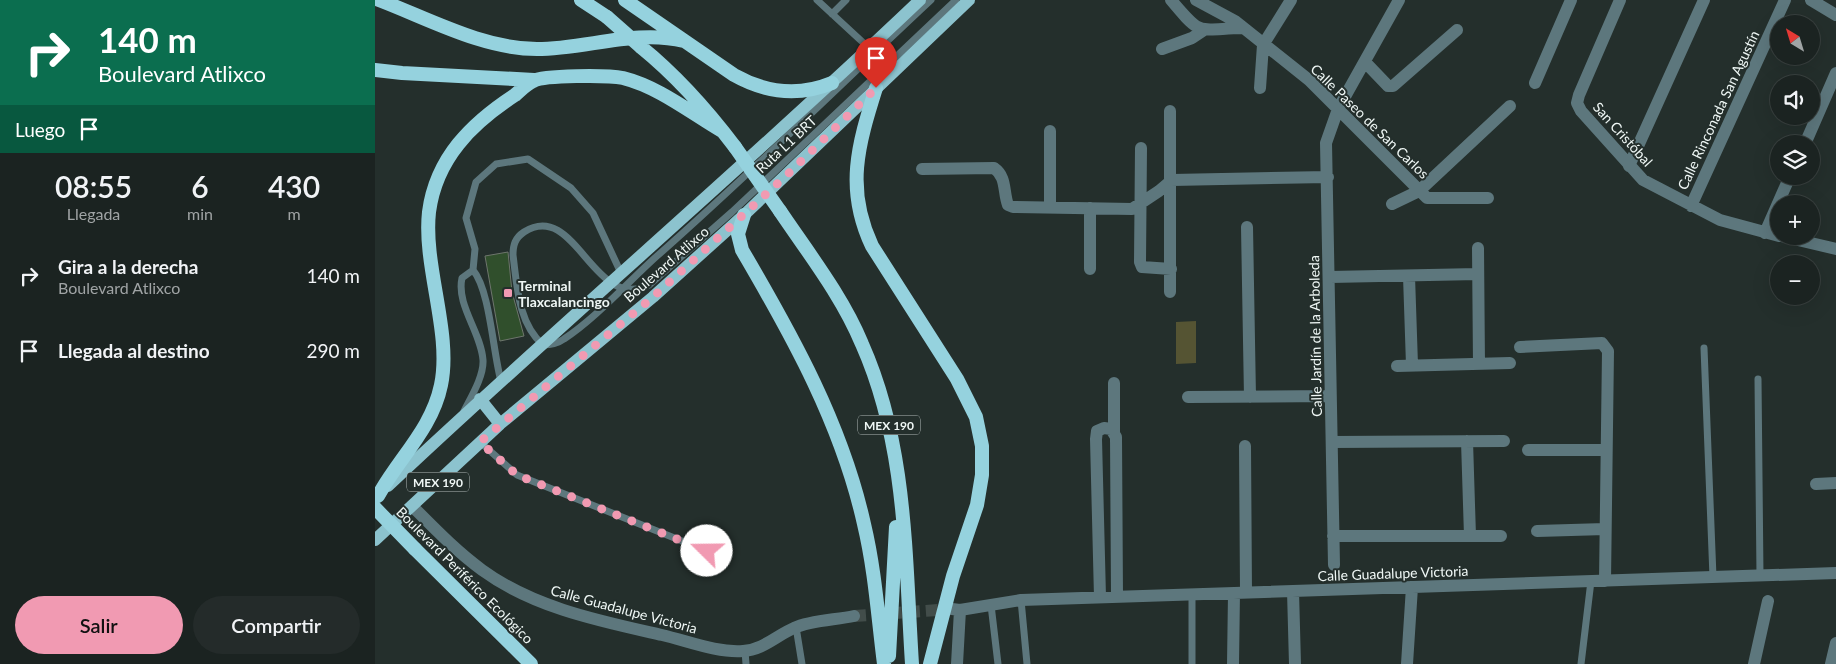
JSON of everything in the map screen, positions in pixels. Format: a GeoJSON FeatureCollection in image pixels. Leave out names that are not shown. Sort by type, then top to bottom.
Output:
{"type":"FeatureCollection","features":[{"type":"Feature","properties":{"kind":"highway"},"geometry":{"type":"LineString","coordinates":[[379,0],[475,37],[510,47],[554,48],[649,37],[684,41]]}},
{"type":"Feature","properties":{"kind":"highway"},"geometry":{"type":"LineString","coordinates":[[581,0],[607,17],[641,47],[695,97],[723,131]]}},
{"type":"Feature","properties":{"kind":"highway"},"geometry":{"type":"LineString","coordinates":[[625,0],[734,75],[762,88],[794,92],[807,91],[832,83]]}},
{"type":"Feature","properties":{"kind":"highway"},"geometry":{"type":"LineString","coordinates":[[375,70],[534,80],[591,75],[625,79],[658,92],[723,131]]}},
{"type":"Feature","properties":{"kind":"highway"},"geometry":{"type":"LineString","coordinates":[[376,501],[425,425],[441,387],[443,360],[429,230],[429,214],[436,182],[448,158],[479,120],[534,80]]}},
{"type":"Feature","properties":{"kind":"highway"},"geometry":{"type":"LineString","coordinates":[[876,88],[857,160],[855,185],[862,223],[872,246],[957,379],[975,418],[982,446],[980,490],[953,576],[930,664]]}},
{"type":"Feature","properties":{"kind":"highway","name":"MEX 190"},"geometry":{"type":"LineString","coordinates":[[723,131],[835,294],[862,343],[883,400],[901,484],[912,664]]}},
{"type":"Feature","properties":{"kind":"highway"},"geometry":{"type":"LineString","coordinates":[[744,215],[738,234],[742,250],[808,369],[847,462],[871,556],[883,664]]}},
{"type":"Feature","properties":{"kind":"highway"},"geometry":{"type":"LineString","coordinates":[[888,664],[896,529],[901,484]]}},
{"type":"Feature","properties":{"kind":"highway","name":"Boulevard Periférico Ecológico"},"geometry":{"type":"LineString","coordinates":[[376,501],[415,549],[531,664]]}},
{"type":"Feature","properties":{"kind":"main road","name":"Boulevard Atlixco"},"geometry":{"type":"LineString","coordinates":[[376,501],[480,399],[543,345],[832,83],[918,0]]}},
{"type":"Feature","properties":{"kind":"main road","name":"Boulevard Atlixco"},"geometry":{"type":"LineString","coordinates":[[375,540],[500,424],[653,297],[744,215],[969,0]]}},
{"type":"Feature","properties":{"kind":"main road"},"geometry":{"type":"LineString","coordinates":[[480,399],[500,424]]}},
{"type":"Feature","properties":{"kind":"street"},"geometry":{"type":"LineString","coordinates":[[1171,0],[1191,24],[1204,30],[1243,28]]}},
{"type":"Feature","properties":{"kind":"street","name":"Calle Paseo de San Carlos"},"geometry":{"type":"LineString","coordinates":[[1196,0],[1235,21],[1309,80],[1427,198],[1488,198]]}},
{"type":"Feature","properties":{"kind":"street"},"geometry":{"type":"LineString","coordinates":[[1260,88],[1263,45],[1291,0]]}},
{"type":"Feature","properties":{"kind":"street","name":"Calle Jardín de la Arboleda"},"geometry":{"type":"LineString","coordinates":[[1334,565],[1326,143],[1338,109],[1399,0]]}},
{"type":"Feature","properties":{"kind":"street"},"geometry":{"type":"LineString","coordinates":[[1535,83],[1571,0]]}},
{"type":"Feature","properties":{"kind":"street","name":"San Cristóbal"},"geometry":{"type":"LineString","coordinates":[[1620,0],[1577,103],[1581,112],[1643,180],[1720,220],[1770,234]]}},
{"type":"Feature","properties":{"kind":"street"},"geometry":{"type":"LineString","coordinates":[[1629,166],[1703,0]]}},
{"type":"Feature","properties":{"kind":"street","name":"Calle Rinconada San Agustín"},"geometry":{"type":"LineString","coordinates":[[1691,206],[1785,0]]}},
{"type":"Feature","properties":{"kind":"street"},"geometry":{"type":"LineString","coordinates":[[1811,0],[1836,16]]}},
{"type":"Feature","properties":{"kind":"street"},"geometry":{"type":"LineString","coordinates":[[1162,48],[1192,38],[1204,30]]}},
{"type":"Feature","properties":{"kind":"street"},"geometry":{"type":"LineString","coordinates":[[1365,62],[1388,86],[1393,86],[1457,30]]}},
{"type":"Feature","properties":{"kind":"street"},"geometry":{"type":"LineString","coordinates":[[1809,135],[1836,72]]}},
{"type":"Feature","properties":{"kind":"street"},"geometry":{"type":"LineString","coordinates":[[1392,204],[1419,191],[1510,106]]}},
{"type":"Feature","properties":{"kind":"street"},"geometry":{"type":"LineString","coordinates":[[1170,111],[1172,180],[1170,292]]}},
{"type":"Feature","properties":{"kind":"street"},"geometry":{"type":"LineString","coordinates":[[1050,131],[1050,208]]}},
{"type":"Feature","properties":{"kind":"street"},"geometry":{"type":"LineString","coordinates":[[1141,148],[1142,267],[1171,269]]}},
{"type":"Feature","properties":{"kind":"street"},"geometry":{"type":"LineString","coordinates":[[922,168],[994,168],[1004,179],[1008,205],[1013,208],[1132,209],[1172,180],[1328,177]]}},
{"type":"Feature","properties":{"kind":"street"},"geometry":{"type":"LineString","coordinates":[[1765,233],[1786,185]]}},
{"type":"Feature","properties":{"kind":"street"},"geometry":{"type":"LineString","coordinates":[[1090,208],[1090,269]]}},
{"type":"Feature","properties":{"kind":"street"},"geometry":{"type":"LineString","coordinates":[[1247,227],[1249,397]]}},
{"type":"Feature","properties":{"kind":"street","name":"San Cristóbal"},"geometry":{"type":"LineString","coordinates":[[1819,245],[1836,249]]}},
{"type":"Feature","properties":{"kind":"street"},"geometry":{"type":"LineString","coordinates":[[1478,248],[1479,364]]}},
{"type":"Feature","properties":{"kind":"street"},"geometry":{"type":"LineString","coordinates":[[1330,277],[1478,274]]}},
{"type":"Feature","properties":{"kind":"street"},"geometry":{"type":"LineString","coordinates":[[1409,276],[1412,365]]}},
{"type":"Feature","properties":{"kind":"street"},"geometry":{"type":"LineString","coordinates":[[1520,347],[1602,343],[1608,351],[1605,581]]}},
{"type":"Feature","properties":{"kind":"street"},"geometry":{"type":"LineString","coordinates":[[1397,366],[1510,363]]}},
{"type":"Feature","properties":{"kind":"street"},"geometry":{"type":"LineString","coordinates":[[1114,383],[1117,596]]}},
{"type":"Feature","properties":{"kind":"street"},"geometry":{"type":"LineString","coordinates":[[1188,397],[1331,396]]}},
{"type":"Feature","properties":{"kind":"street"},"geometry":{"type":"LineString","coordinates":[[1100,597],[1096,439],[1097,431],[1104,428],[1114,432]]}},
{"type":"Feature","properties":{"kind":"street"},"geometry":{"type":"LineString","coordinates":[[1467,441],[1470,536]]}},
{"type":"Feature","properties":{"kind":"street"},"geometry":{"type":"LineString","coordinates":[[1332,442],[1504,441]]}},
{"type":"Feature","properties":{"kind":"street"},"geometry":{"type":"LineString","coordinates":[[1233,664],[1240,592],[1245,446]]}},
{"type":"Feature","properties":{"kind":"street"},"geometry":{"type":"LineString","coordinates":[[1528,450],[1607,450]]}},
{"type":"Feature","properties":{"kind":"street"},"geometry":{"type":"LineString","coordinates":[[1816,484],[1836,483]]}},
{"type":"Feature","properties":{"kind":"street","name":"Calle Guadalupe Victoria"},"geometry":{"type":"LineString","coordinates":[[412,506],[444,538],[482,570],[536,600],[563,610],[727,651],[746,658],[796,627],[854,616]]}},
{"type":"Feature","properties":{"kind":"street"},"geometry":{"type":"LineString","coordinates":[[1537,531],[1605,529]]}},
{"type":"Feature","properties":{"kind":"street"},"geometry":{"type":"LineString","coordinates":[[1333,536],[1501,536]]}},
{"type":"Feature","properties":{"kind":"street","name":"Calle Guadalupe Victoria"},"geometry":{"type":"LineString","coordinates":[[957,664],[956,610],[1021,600],[1836,573]]}},
{"type":"Feature","properties":{"kind":"street"},"geometry":{"type":"LineString","coordinates":[[1407,664],[1412,587]]}},
{"type":"Feature","properties":{"kind":"street"},"geometry":{"type":"LineString","coordinates":[[1293,591],[1295,664]]}},
{"type":"Feature","properties":{"kind":"street"},"geometry":{"type":"LineString","coordinates":[[1754,664],[1768,601]]}},
{"type":"Feature","properties":{"kind":"street"},"geometry":{"type":"LineString","coordinates":[[1831,664],[1836,643]]}},
{"type":"Feature","properties":{"kind":"lane"},"geometry":{"type":"LineString","coordinates":[[817,0],[834,11],[869,48]]}},
{"type":"Feature","properties":{"kind":"lane"},"geometry":{"type":"LineString","coordinates":[[834,11],[837,0]]}},
{"type":"Feature","properties":{"kind":"lane"},"geometry":{"type":"LineString","coordinates":[[834,11],[846,0]]}},
{"type":"Feature","properties":{"kind":"lane","name":"Ruta L1 BRT"},"geometry":{"type":"LineString","coordinates":[[931,0],[774,149],[624,287],[569,336],[554,345],[543,345],[528,329],[517,288],[513,246],[521,234],[543,225],[559,230],[611,282],[624,287],[640,288],[653,282],[732,212],[956,0]]}},
{"type":"Feature","properties":{"kind":"lane"},"geometry":{"type":"LineString","coordinates":[[501,381],[495,358],[485,298],[478,276],[473,270],[475,249],[466,218],[477,182],[496,164],[528,159],[571,188],[593,213],[621,273]]}},
{"type":"Feature","properties":{"kind":"lane"},"geometry":{"type":"LineString","coordinates":[[461,418],[476,387],[483,362],[479,338],[459,289],[462,278],[473,270]]}},
{"type":"Feature","properties":{"kind":"lane"},"geometry":{"type":"LineString","coordinates":[[1704,348],[1713,577]]}},
{"type":"Feature","properties":{"kind":"lane"},"geometry":{"type":"LineString","coordinates":[[1758,379],[1760,576]]}},
{"type":"Feature","properties":{"kind":"lane"},"geometry":{"type":"LineString","coordinates":[[480,442],[517,475],[707,551]]}},
{"type":"Feature","properties":{"kind":"lane"},"geometry":{"type":"LineString","coordinates":[[1581,664],[1591,581]]}},
{"type":"Feature","properties":{"kind":"lane"},"geometry":{"type":"LineString","coordinates":[[1191,664],[1192,594]]}},
{"type":"Feature","properties":{"kind":"lane"},"geometry":{"type":"LineString","coordinates":[[1021,600],[1027,664]]}},
{"type":"Feature","properties":{"kind":"lane"},"geometry":{"type":"LineString","coordinates":[[991,605],[998,664]]}},
{"type":"Feature","properties":{"kind":"lane"},"geometry":{"type":"LineString","coordinates":[[796,627],[803,664]]}},
{"type":"Feature","properties":{"kind":"shaded area"},"geometry":{"type":"Polygon","coordinates":[[[1196,321],[1196,363],[1176,364],[1176,322],[1196,321]]]}},
{"type":"Feature","properties":{"kind":"building"},"geometry":{"type":"Polygon","coordinates":[[[508,252],[512,292],[524,336],[500,341],[485,256],[508,252]]]}},
{"type":"Feature","properties":{"kind":"tunnel"},"geometry":{"type":"LineString","coordinates":[[854,616],[952,609]]}},
{"type":"Feature","properties":{"kind":"place","name":"Terminal Tlaxcalancingo"},"geometry":{"type":"Point","coordinates":[508,293]}},
{"type":"Feature","properties":{"kind":"route"},"geometry":{"type":"LineString","coordinates":[[707,551],[517,475],[480,442],[653,297],[788,174],[876,88]]}}]}
